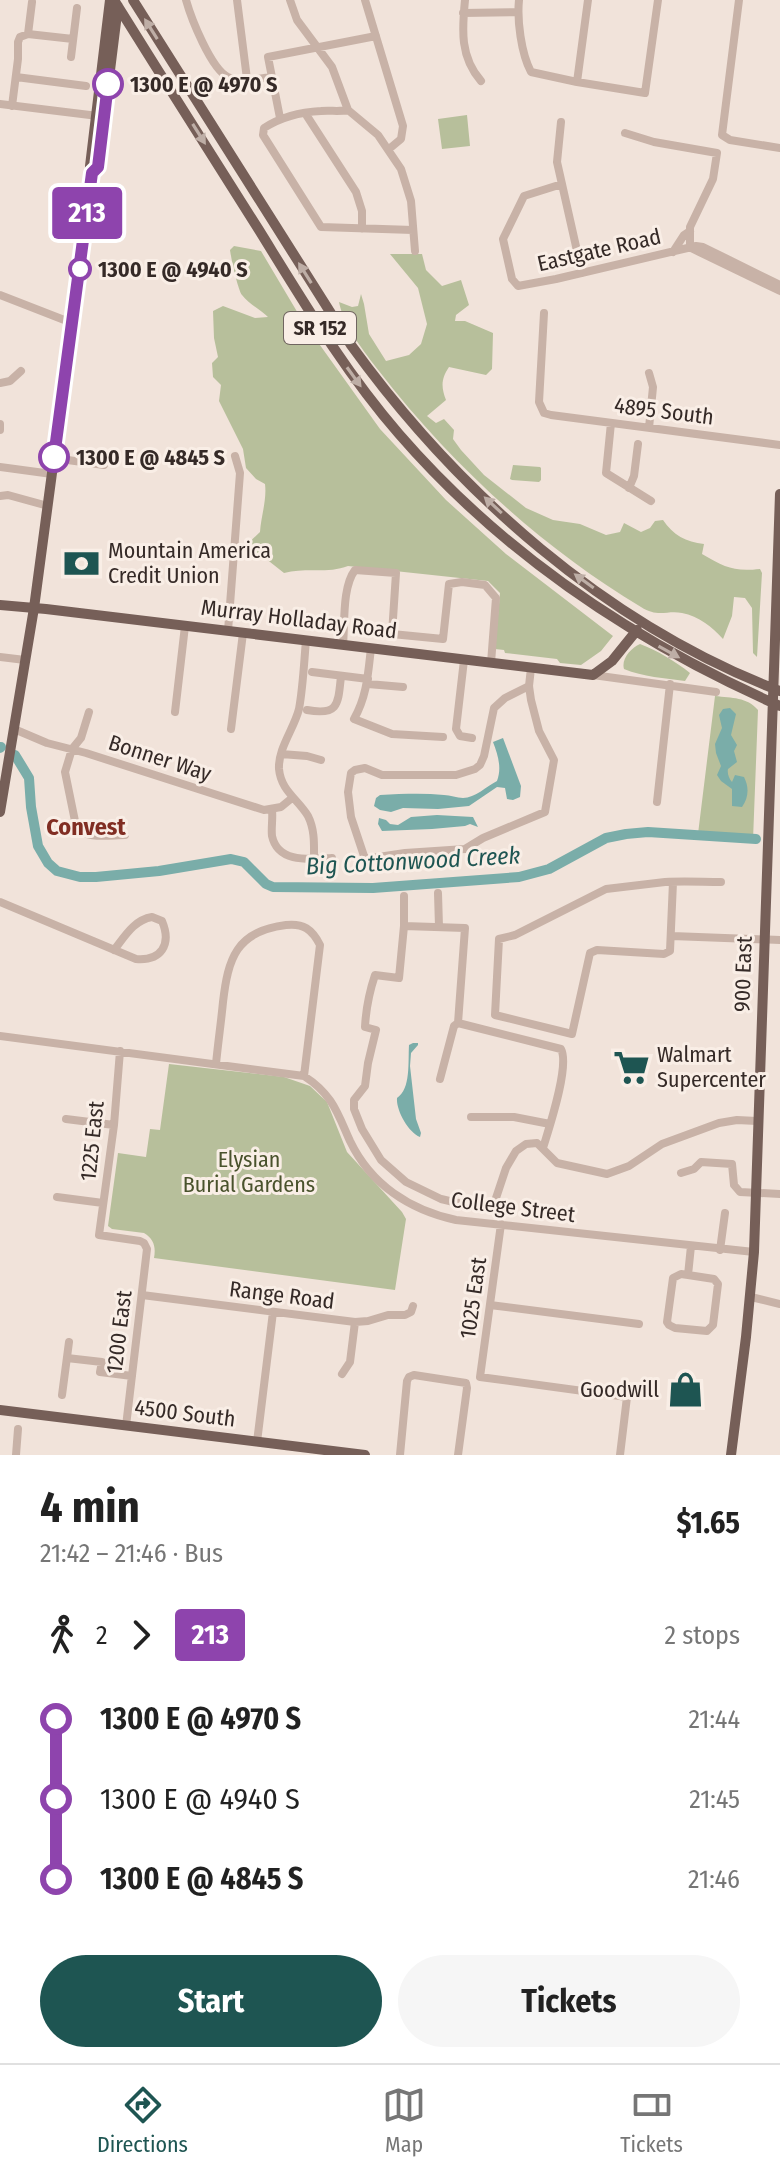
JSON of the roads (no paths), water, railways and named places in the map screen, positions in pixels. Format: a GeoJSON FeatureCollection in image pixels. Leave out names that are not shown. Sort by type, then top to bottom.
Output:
{"type":"FeatureCollection","features":[{"type":"Feature","properties":{"kind":"main road","name":"SR 152"},"geometry":{"type":"LineString","coordinates":[[133,0],[334,319],[369,370],[433,448],[529,538],[584,581],[642,621],[705,656],[776,689]]}},
{"type":"Feature","properties":{"kind":"main road","name":"SR 152"},"geometry":{"type":"LineString","coordinates":[[115,2],[320,328],[383,415],[449,488],[556,580],[635,632],[695,666],[776,704]]}},
{"type":"Feature","properties":{"kind":"main road"},"geometry":{"type":"LineString","coordinates":[[0,812],[3,779],[34,608],[92,173],[90,166],[113,48],[115,2]]}},
{"type":"Feature","properties":{"kind":"main road"},"geometry":{"type":"LineString","coordinates":[[100,117],[115,2]]}},
{"type":"Feature","properties":{"kind":"main road"},"geometry":{"type":"LineString","coordinates":[[113,48],[123,34],[137,36]]}},
{"type":"Feature","properties":{"kind":"main road","name":"900 East"},"geometry":{"type":"LineString","coordinates":[[731,1455],[754,1252],[764,939],[776,704],[775,606],[780,494]]}},
{"type":"Feature","properties":{"kind":"main road","name":"Murray Holladay Road"},"geometry":{"type":"LineString","coordinates":[[0,605],[593,675]]}},
{"type":"Feature","properties":{"kind":"main road"},"geometry":{"type":"LineString","coordinates":[[775,606],[780,625]]}},
{"type":"Feature","properties":{"kind":"main road"},"geometry":{"type":"LineString","coordinates":[[593,675],[612,661],[642,621]]}},
{"type":"Feature","properties":{"kind":"main road","name":"4500 South"},"geometry":{"type":"LineString","coordinates":[[0,1410],[329,1453],[365,1455]]}},
{"type":"Feature","properties":{"kind":"street"},"geometry":{"type":"LineString","coordinates":[[186,0],[196,31],[221,72],[232,78],[272,77]]}},
{"type":"Feature","properties":{"kind":"street"},"geometry":{"type":"LineString","coordinates":[[237,0],[247,79]]}},
{"type":"Feature","properties":{"kind":"street"},"geometry":{"type":"LineString","coordinates":[[291,0],[297,20],[332,67],[348,110],[375,131],[401,169],[407,185],[415,251]]}},
{"type":"Feature","properties":{"kind":"street"},"geometry":{"type":"LineString","coordinates":[[365,0],[404,128],[401,139],[389,149]]}},
{"type":"Feature","properties":{"kind":"street"},"geometry":{"type":"LineString","coordinates":[[465,0],[462,32],[470,66],[481,81]]}},
{"type":"Feature","properties":{"kind":"street"},"geometry":{"type":"LineString","coordinates":[[519,0],[518,12],[531,72],[645,93],[658,0]]}},
{"type":"Feature","properties":{"kind":"street"},"geometry":{"type":"LineString","coordinates":[[577,82],[588,0]]}},
{"type":"Feature","properties":{"kind":"street"},"geometry":{"type":"LineString","coordinates":[[739,0],[722,135],[730,140],[780,148]]}},
{"type":"Feature","properties":{"kind":"street"},"geometry":{"type":"LineString","coordinates":[[28,34],[32,2]]}},
{"type":"Feature","properties":{"kind":"street"},"geometry":{"type":"LineString","coordinates":[[71,57],[77,8]]}},
{"type":"Feature","properties":{"kind":"street"},"geometry":{"type":"LineString","coordinates":[[463,13],[518,12]]}},
{"type":"Feature","properties":{"kind":"street"},"geometry":{"type":"LineString","coordinates":[[12,106],[18,40],[28,34],[73,39]]}},
{"type":"Feature","properties":{"kind":"street"},"geometry":{"type":"LineString","coordinates":[[280,118],[268,57],[376,36]]}},
{"type":"Feature","properties":{"kind":"street"},"geometry":{"type":"LineString","coordinates":[[16,77],[86,86]]}},
{"type":"Feature","properties":{"kind":"street"},"geometry":{"type":"LineString","coordinates":[[0,104],[100,117]]}},
{"type":"Feature","properties":{"kind":"street"},"geometry":{"type":"LineString","coordinates":[[348,110],[280,118],[264,128],[262,133],[317,223],[323,227],[413,230]]}},
{"type":"Feature","properties":{"kind":"street"},"geometry":{"type":"LineString","coordinates":[[305,113],[356,192],[362,211],[362,229]]}},
{"type":"Feature","properties":{"kind":"street"},"geometry":{"type":"LineString","coordinates":[[561,122],[556,158],[582,273]]}},
{"type":"Feature","properties":{"kind":"street"},"geometry":{"type":"LineString","coordinates":[[625,133],[654,142],[717,153],[713,179],[689,231],[673,252]]}},
{"type":"Feature","properties":{"kind":"street","name":"Eastgate Road"},"geometry":{"type":"LineString","coordinates":[[562,184],[524,196],[511,220],[503,239],[516,285],[703,247]]}},
{"type":"Feature","properties":{"kind":"street"},"geometry":{"type":"LineString","coordinates":[[689,231],[690,248]]}},
{"type":"Feature","properties":{"kind":"street","name":"Eastgate Road"},"geometry":{"type":"LineString","coordinates":[[689,231],[703,247],[780,288]]}},
{"type":"Feature","properties":{"kind":"street","name":"Eastgate Road"},"geometry":{"type":"LineString","coordinates":[[690,248],[780,288]]}},
{"type":"Feature","properties":{"kind":"street"},"geometry":{"type":"LineString","coordinates":[[0,295],[72,323]]}},
{"type":"Feature","properties":{"kind":"street","name":"4895 South"},"geometry":{"type":"LineString","coordinates":[[544,313],[539,402],[544,413],[780,445]]}},
{"type":"Feature","properties":{"kind":"street"},"geometry":{"type":"LineString","coordinates":[[0,383],[10,381],[21,371]]}},
{"type":"Feature","properties":{"kind":"street"},"geometry":{"type":"LineString","coordinates":[[649,373],[653,389],[649,428]]}},
{"type":"Feature","properties":{"kind":"street"},"geometry":{"type":"LineString","coordinates":[[611,423],[608,476],[651,501]]}},
{"type":"Feature","properties":{"kind":"street"},"geometry":{"type":"LineString","coordinates":[[0,424],[0,430]]}},
{"type":"Feature","properties":{"kind":"street"},"geometry":{"type":"LineString","coordinates":[[629,488],[634,476],[638,444]]}},
{"type":"Feature","properties":{"kind":"street"},"geometry":{"type":"LineString","coordinates":[[228,631],[240,473],[235,456]]}},
{"type":"Feature","properties":{"kind":"street"},"geometry":{"type":"LineString","coordinates":[[53,458],[104,465]]}},
{"type":"Feature","properties":{"kind":"street"},"geometry":{"type":"LineString","coordinates":[[0,467],[52,474]]}},
{"type":"Feature","properties":{"kind":"street"},"geometry":{"type":"LineString","coordinates":[[0,496],[8,495],[48,506]]}},
{"type":"Feature","properties":{"kind":"street"},"geometry":{"type":"LineString","coordinates":[[343,645],[347,587],[351,574],[355,570],[396,573],[392,634],[443,639],[449,584],[485,585],[496,598],[491,663]]}},
{"type":"Feature","properties":{"kind":"street"},"geometry":{"type":"LineString","coordinates":[[175,712],[185,626]]}},
{"type":"Feature","properties":{"kind":"street"},"geometry":{"type":"LineString","coordinates":[[231,729],[243,633]]}},
{"type":"Feature","properties":{"kind":"street"},"geometry":{"type":"LineString","coordinates":[[306,640],[299,707],[281,754],[280,774],[285,789],[310,821],[314,836],[314,859]]}},
{"type":"Feature","properties":{"kind":"street"},"geometry":{"type":"LineString","coordinates":[[371,648],[364,700],[354,719],[392,734],[443,737]]}},
{"type":"Feature","properties":{"kind":"street"},"geometry":{"type":"LineString","coordinates":[[0,657],[25,660]]}},
{"type":"Feature","properties":{"kind":"street"},"geometry":{"type":"LineString","coordinates":[[464,660],[456,729],[460,736],[472,738]]}},
{"type":"Feature","properties":{"kind":"street"},"geometry":{"type":"LineString","coordinates":[[529,686],[505,698],[494,708],[484,756],[475,769],[456,775],[382,775],[365,768],[351,773],[348,792],[351,817],[365,859],[465,849],[483,838],[545,812],[554,760],[539,731],[529,686],[531,668]]}},
{"type":"Feature","properties":{"kind":"street"},"geometry":{"type":"LineString","coordinates":[[312,672],[403,687]]}},
{"type":"Feature","properties":{"kind":"street","name":"Murray Holladay Road"},"geometry":{"type":"LineString","coordinates":[[593,675],[716,692]]}},
{"type":"Feature","properties":{"kind":"street"},"geometry":{"type":"LineString","coordinates":[[307,710],[322,713],[330,710],[337,701],[341,676]]}},
{"type":"Feature","properties":{"kind":"street"},"geometry":{"type":"LineString","coordinates":[[657,802],[670,684]]}},
{"type":"Feature","properties":{"kind":"street"},"geometry":{"type":"LineString","coordinates":[[89,712],[81,738],[72,749],[65,776],[76,826],[87,835],[125,835]]}},
{"type":"Feature","properties":{"kind":"street","name":"Bonner Way"},"geometry":{"type":"LineString","coordinates":[[14,729],[47,743],[252,807],[272,810]]}},
{"type":"Feature","properties":{"kind":"street"},"geometry":{"type":"LineString","coordinates":[[281,754],[321,760]]}},
{"type":"Feature","properties":{"kind":"street"},"geometry":{"type":"LineString","coordinates":[[292,798],[272,810],[272,835],[278,848],[294,858],[332,858]]}},
{"type":"Feature","properties":{"kind":"street"},"geometry":{"type":"LineString","coordinates":[[673,882],[670,951],[664,954],[597,950],[590,953],[572,1034],[495,1015],[499,939],[515,935],[606,889],[673,882],[721,882]]}},
{"type":"Feature","properties":{"kind":"street"},"geometry":{"type":"LineString","coordinates":[[438,893],[439,927]]}},
{"type":"Feature","properties":{"kind":"street"},"geometry":{"type":"LineString","coordinates":[[404,896],[399,978],[375,975],[366,1005],[365,1027],[376,1030],[365,1086],[354,1100],[354,1109],[373,1148],[393,1173],[419,1190],[465,1205],[491,1206],[506,1168],[516,1151],[526,1144],[537,1143],[557,1163],[607,1174],[629,1166],[651,1149],[719,1123],[757,1121]]}},
{"type":"Feature","properties":{"kind":"street"},"geometry":{"type":"LineString","coordinates":[[0,902],[114,950],[136,959],[152,959],[161,952],[165,942],[162,921],[152,917],[142,919],[114,950]]}},
{"type":"Feature","properties":{"kind":"street"},"geometry":{"type":"LineString","coordinates":[[0,1036],[304,1076],[320,945],[306,927],[289,925],[257,932],[232,957],[227,972],[216,1064]]}},
{"type":"Feature","properties":{"kind":"street"},"geometry":{"type":"LineString","coordinates":[[404,926],[465,928],[458,1023],[454,1026],[440,1079]]}},
{"type":"Feature","properties":{"kind":"street"},"geometry":{"type":"LineString","coordinates":[[672,936],[780,940]]}},
{"type":"Feature","properties":{"kind":"street"},"geometry":{"type":"LineString","coordinates":[[458,1023],[561,1049],[564,1058],[558,1098],[543,1148]]}},
{"type":"Feature","properties":{"kind":"street","name":"1225 East"},"geometry":{"type":"LineString","coordinates":[[120,1051],[114,1125],[99,1235],[144,1243]]}},
{"type":"Feature","properties":{"kind":"street","name":"College Street"},"geometry":{"type":"LineString","coordinates":[[304,1076],[330,1098],[356,1152],[376,1179],[418,1208],[440,1216],[501,1224],[754,1252]]}},
{"type":"Feature","properties":{"kind":"street"},"geometry":{"type":"LineString","coordinates":[[471,1117],[514,1117],[550,1124]]}},
{"type":"Feature","properties":{"kind":"street"},"geometry":{"type":"LineString","coordinates":[[66,1119],[114,1125]]}},
{"type":"Feature","properties":{"kind":"street"},"geometry":{"type":"LineString","coordinates":[[681,1173],[694,1169],[701,1162],[732,1164],[737,1190],[780,1194]]}},
{"type":"Feature","properties":{"kind":"street"},"geometry":{"type":"LineString","coordinates":[[57,1197],[103,1203]]}},
{"type":"Feature","properties":{"kind":"street"},"geometry":{"type":"LineString","coordinates":[[720,1250],[725,1213]]}},
{"type":"Feature","properties":{"kind":"street","name":"1025 East"},"geometry":{"type":"LineString","coordinates":[[501,1224],[480,1377],[627,1397],[620,1455]]}},
{"type":"Feature","properties":{"kind":"street","name":"1200 East"},"geometry":{"type":"LineString","coordinates":[[126,1426],[147,1257],[144,1243]]}},
{"type":"Feature","properties":{"kind":"street"},"geometry":{"type":"LineString","coordinates":[[688,1275],[691,1246]]}},
{"type":"Feature","properties":{"kind":"street"},"geometry":{"type":"LineString","coordinates":[[688,1275],[714,1279],[718,1284],[710,1330],[675,1328],[667,1322],[673,1278],[688,1275]]}},
{"type":"Feature","properties":{"kind":"street","name":"Range Road"},"geometry":{"type":"LineString","coordinates":[[142,1295],[355,1322],[405,1315],[411,1312],[413,1306]]}},
{"type":"Feature","properties":{"kind":"street"},"geometry":{"type":"LineString","coordinates":[[751,1297],[780,1304]]}},
{"type":"Feature","properties":{"kind":"street"},"geometry":{"type":"LineString","coordinates":[[490,1305],[639,1324]]}},
{"type":"Feature","properties":{"kind":"street"},"geometry":{"type":"LineString","coordinates":[[257,1442],[273,1312]]}},
{"type":"Feature","properties":{"kind":"street"},"geometry":{"type":"LineString","coordinates":[[342,1374],[350,1362],[355,1322]]}},
{"type":"Feature","properties":{"kind":"street"},"geometry":{"type":"LineString","coordinates":[[62,1395],[69,1342]]}},
{"type":"Feature","properties":{"kind":"street"},"geometry":{"type":"LineString","coordinates":[[67,1358],[102,1362],[100,1372],[132,1376]]}},
{"type":"Feature","properties":{"kind":"street"},"geometry":{"type":"LineString","coordinates":[[400,1455],[407,1381],[414,1375],[466,1383],[458,1455]]}},
{"type":"Feature","properties":{"kind":"street"},"geometry":{"type":"LineString","coordinates":[[16,1455],[18,1429]]}},
{"type":"Feature","properties":{"kind":"water"},"geometry":{"type":"Polygon","coordinates":[[[730,708],[736,714],[731,735],[737,745],[734,751],[737,762],[728,772],[732,782],[735,775],[744,777],[746,781],[747,796],[742,807],[732,806],[732,789],[717,775],[721,766],[715,744],[722,728],[719,715],[723,709],[730,708]]]}},
{"type":"Feature","properties":{"kind":"water"},"geometry":{"type":"Polygon","coordinates":[[[503,738],[521,786],[520,797],[507,799],[505,788],[497,787],[469,806],[403,808],[391,812],[374,806],[380,795],[428,794],[463,798],[476,794],[497,781],[499,762],[493,742],[503,738]]]}},
{"type":"Feature","properties":{"kind":"water"},"geometry":{"type":"Polygon","coordinates":[[[411,817],[473,817],[478,827],[470,824],[382,831],[378,824],[379,818],[398,825],[411,817]]]}},
{"type":"Feature","properties":{"kind":"water"},"geometry":{"type":"Polygon","coordinates":[[[418,1043],[411,1053],[410,1066],[420,1137],[407,1126],[397,1103],[407,1082],[409,1045],[418,1043]]]}},
{"type":"Feature","properties":{"kind":"waterway","name":"Big Cottonwood Creek"},"geometry":{"type":"LineString","coordinates":[[15,755],[29,778],[38,846],[57,871],[80,877],[159,871],[231,859],[244,862],[273,887],[373,888],[519,877],[549,869],[606,838],[626,834],[648,832],[756,839]]}},
{"type":"Feature","properties":{"kind":"place","name":"1300 E @ 4970 S"},"geometry":{"type":"Point","coordinates":[108,84]}},
{"type":"Feature","properties":{"kind":"place","name":"1300 E @ 4940 S"},"geometry":{"type":"Point","coordinates":[80,269]}},
{"type":"Feature","properties":{"kind":"place","name":"1300 E @ 4845 S"},"geometry":{"type":"Point","coordinates":[54,457]}},
{"type":"Feature","properties":{"kind":"place","name":"Mountain America Credit Union"},"geometry":{"type":"Point","coordinates":[82,563]}},
{"type":"Feature","properties":{"kind":"place","name":"Walmart Supercenter"},"geometry":{"type":"Point","coordinates":[631,1067]}},
{"type":"Feature","properties":{"kind":"place","name":"Goodwill"},"geometry":{"type":"Point","coordinates":[685,1389]}},
{"type":"Feature","properties":{"kind":"district","name":"Convest"},"geometry":{"type":"Point","coordinates":[86,827]}},
{"type":"Feature","properties":{"kind":"park label","name":"Elysian Burial Gardens"},"geometry":{"type":"Point","coordinates":[249,1172]}}]}
